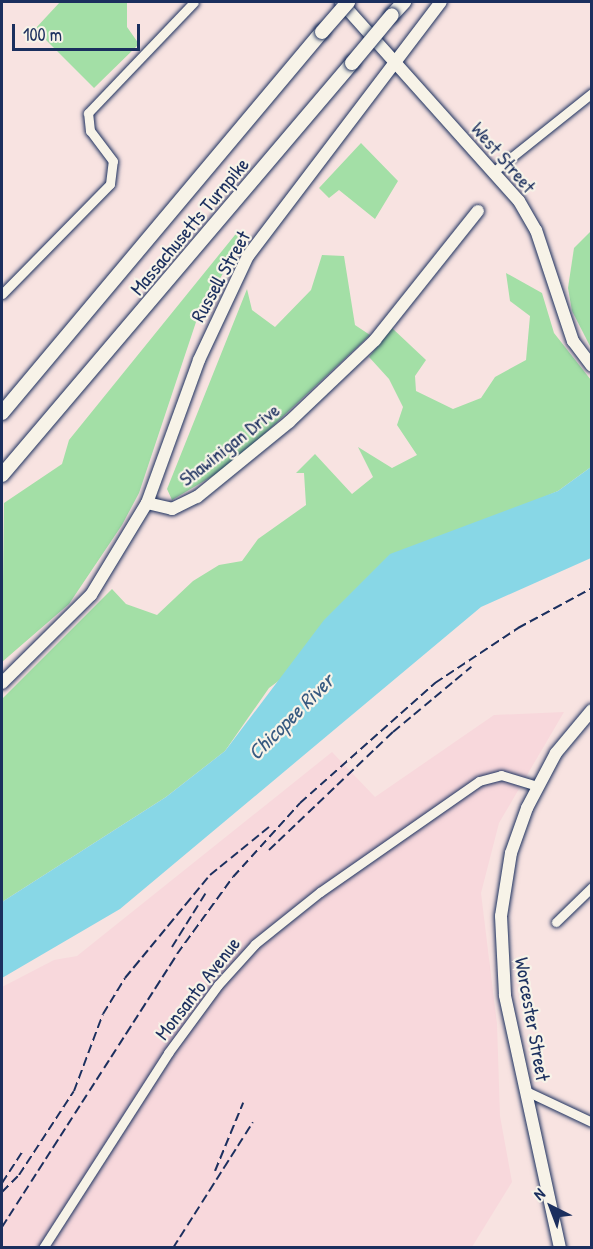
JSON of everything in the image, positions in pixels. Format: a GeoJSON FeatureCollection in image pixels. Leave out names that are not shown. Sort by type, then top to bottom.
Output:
{"type":"FeatureCollection","features":[{"type":"Feature","properties":{"kind":"highway","name":"Massachusetts Turnpike"},"geometry":{"type":"LineString","coordinates":[[2,413],[348,2]]}},
{"type":"Feature","properties":{"kind":"highway","name":"Massachusetts Turnpike"},"geometry":{"type":"LineString","coordinates":[[2,475],[404,2]]}},
{"type":"Feature","properties":{"kind":"main road","name":"West Street"},"geometry":{"type":"LineString","coordinates":[[341,2],[519,201],[536,230],[573,341],[591,366]]}},
{"type":"Feature","properties":{"kind":"main road","name":"Russell Street"},"geometry":{"type":"LineString","coordinates":[[147,503],[203,351],[248,256],[441,2]]}},
{"type":"Feature","properties":{"kind":"main road","name":"Shawinigan Drive"},"geometry":{"type":"LineString","coordinates":[[147,503],[172,509],[186,504],[289,422],[375,340],[478,211]]}},
{"type":"Feature","properties":{"kind":"main road"},"geometry":{"type":"LineString","coordinates":[[2,683],[91,595],[147,503]]}},
{"type":"Feature","properties":{"kind":"main road","name":"Worcester Street"},"geometry":{"type":"LineString","coordinates":[[560,1248],[505,995],[501,916],[512,846],[537,786],[591,710]]}},
{"type":"Feature","properties":{"kind":"street"},"geometry":{"type":"LineString","coordinates":[[2,294],[110,184],[113,161],[90,131],[88,113],[194,2]]}},
{"type":"Feature","properties":{"kind":"street"},"geometry":{"type":"LineString","coordinates":[[493,172],[591,93]]}},
{"type":"Feature","properties":{"kind":"street","name":"Monsanto Avenue"},"geometry":{"type":"LineString","coordinates":[[44,1248],[182,1033],[255,944],[306,902],[479,781],[501,775],[537,786]]}},
{"type":"Feature","properties":{"kind":"street"},"geometry":{"type":"LineString","coordinates":[[556,922],[591,887]]}},
{"type":"Feature","properties":{"kind":"street"},"geometry":{"type":"LineString","coordinates":[[526,1090],[591,1122]]}},
{"type":"Feature","properties":{"kind":"shaded area"},"geometry":{"type":"Polygon","coordinates":[[[564,712],[499,823],[481,893],[497,1024],[500,1116],[512,1182],[472,1247],[2,1248],[2,987],[54,960],[77,956],[332,752],[375,797],[494,715],[564,712]]]}},
{"type":"Feature","properties":{"kind":"green space"},"geometry":{"type":"Polygon","coordinates":[[[60,2],[127,2],[127,27],[139,44],[94,88],[35,29],[60,2]]]}},
{"type":"Feature","properties":{"kind":"green space"},"geometry":{"type":"Polygon","coordinates":[[[361,143],[398,181],[375,219],[339,190],[329,198],[319,188],[361,143]]]}},
{"type":"Feature","properties":{"kind":"green space"},"geometry":{"type":"Polygon","coordinates":[[[239,230],[242,241],[198,316],[139,493],[122,525],[69,604],[2,662],[4,503],[62,464],[69,440],[239,230]]]}},
{"type":"Feature","properties":{"kind":"green space"},"geometry":{"type":"Polygon","coordinates":[[[591,231],[591,348],[572,311],[568,288],[574,248],[591,231]]]}},
{"type":"Feature","properties":{"kind":"green space"},"geometry":{"type":"Polygon","coordinates":[[[322,255],[344,256],[355,325],[370,335],[260,438],[216,474],[172,500],[167,489],[247,289],[252,310],[275,327],[311,290],[322,255]]]}},
{"type":"Feature","properties":{"kind":"green space"},"geometry":{"type":"Polygon","coordinates":[[[506,273],[542,293],[554,333],[591,380],[591,467],[558,491],[502,515],[269,688],[225,751],[166,797],[2,902],[2,699],[112,589],[126,604],[157,615],[193,581],[219,565],[242,561],[258,539],[306,505],[304,473],[296,473],[315,454],[352,494],[373,477],[358,447],[392,468],[417,455],[397,425],[403,407],[389,379],[369,357],[392,328],[426,360],[415,376],[416,391],[453,409],[481,398],[495,377],[526,360],[530,316],[510,301],[506,273]]]}},
{"type":"Feature","properties":{"kind":"water","name":"Chicopee River"},"geometry":{"type":"Polygon","coordinates":[[[591,467],[591,558],[481,607],[120,909],[2,978],[2,902],[166,797],[225,751],[324,620],[390,554],[558,491],[591,467]]]}},
{"type":"Feature","properties":{"kind":"railway"},"geometry":{"type":"LineString","coordinates":[[2,1227],[177,954],[233,877],[300,803],[435,683],[518,628],[592,588]]}},
{"type":"Feature","properties":{"kind":"railway"},"geometry":{"type":"LineString","coordinates":[[269,850],[393,732],[471,667]]}},
{"type":"Feature","properties":{"kind":"railway"},"geometry":{"type":"LineString","coordinates":[[2,1192],[19,1175],[74,1091],[103,1014],[125,978],[210,875],[269,827]]}},
{"type":"Feature","properties":{"kind":"railway"},"geometry":{"type":"LineString","coordinates":[[172,947],[207,891]]}},
{"type":"Feature","properties":{"kind":"railway"},"geometry":{"type":"LineString","coordinates":[[215,1171],[243,1103]]}},
{"type":"Feature","properties":{"kind":"railway"},"geometry":{"type":"LineString","coordinates":[[173,1248],[253,1122]]}},
{"type":"Feature","properties":{"kind":"railway"},"geometry":{"type":"LineString","coordinates":[[2,1183],[22,1152]]}}]}
